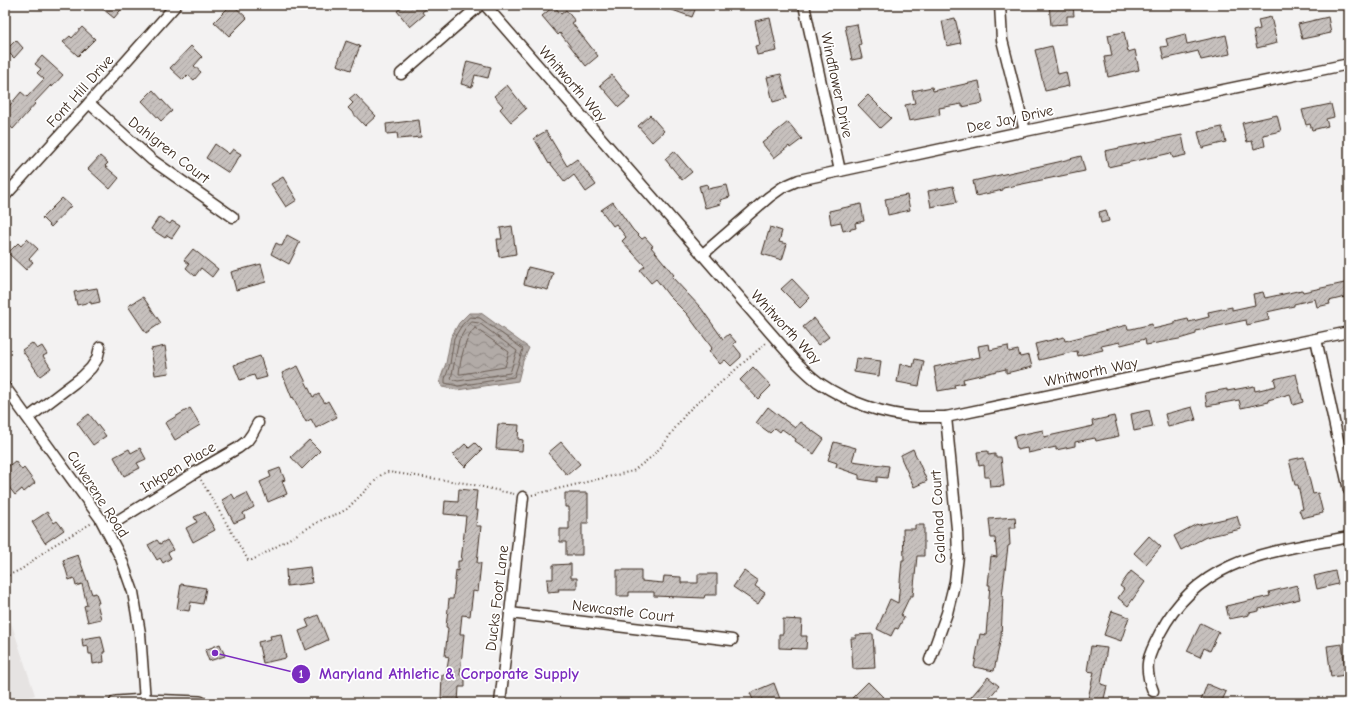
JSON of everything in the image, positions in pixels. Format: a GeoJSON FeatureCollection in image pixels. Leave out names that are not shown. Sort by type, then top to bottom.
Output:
{"type":"FeatureCollection","features":[{"type":"Feature","properties":{"kind":"street","name":"Font Hill Drive"},"geometry":{"type":"LineString","coordinates":[[5,196],[176,5]]}},
{"type":"Feature","properties":{"kind":"street"},"geometry":{"type":"LineString","coordinates":[[401,74],[480,5]]}},
{"type":"Feature","properties":{"kind":"street","name":"Whitworth Way"},"geometry":{"type":"LineString","coordinates":[[485,5],[795,361],[817,381],[841,395],[866,406],[891,413],[918,417],[946,417],[1349,332]]}},
{"type":"Feature","properties":{"kind":"street","name":"Windflower Drive"},"geometry":{"type":"LineString","coordinates":[[804,5],[840,171]]}},
{"type":"Feature","properties":{"kind":"street"},"geometry":{"type":"LineString","coordinates":[[1000,5],[1002,40],[1025,132]]}},
{"type":"Feature","properties":{"kind":"street","name":"Dee Jay Drive"},"geometry":{"type":"LineString","coordinates":[[702,255],[769,197],[783,187],[799,180],[1349,64]]}},
{"type":"Feature","properties":{"kind":"street","name":"Dahlgren Court"},"geometry":{"type":"LineString","coordinates":[[89,103],[152,160],[233,217]]}},
{"type":"Feature","properties":{"kind":"street"},"geometry":{"type":"LineString","coordinates":[[1316,339],[1349,490]]}},
{"type":"Feature","properties":{"kind":"street"},"geometry":{"type":"LineString","coordinates":[[28,418],[82,377],[97,359],[100,347]]}},
{"type":"Feature","properties":{"kind":"street","name":"Culverene Road"},"geometry":{"type":"LineString","coordinates":[[5,387],[100,518],[121,558],[134,592],[140,633],[145,701]]}},
{"type":"Feature","properties":{"kind":"street","name":"Galahad Court"},"geometry":{"type":"LineString","coordinates":[[930,660],[947,613],[955,582],[958,556],[957,529],[946,417]]}},
{"type":"Feature","properties":{"kind":"street","name":"Inkpen Place"},"geometry":{"type":"LineString","coordinates":[[106,528],[196,472],[238,448],[247,441],[258,423]]}},
{"type":"Feature","properties":{"kind":"street","name":"Ducks Foot Lane"},"geometry":{"type":"LineString","coordinates":[[500,703],[523,497]]}},
{"type":"Feature","properties":{"kind":"street"},"geometry":{"type":"LineString","coordinates":[[1153,691],[1148,678],[1147,667],[1150,652],[1162,628],[1178,606],[1199,584],[1218,572],[1237,563],[1260,555],[1349,537]]}},
{"type":"Feature","properties":{"kind":"street","name":"Newcastle Court"},"geometry":{"type":"LineString","coordinates":[[510,613],[732,640]]}},
{"type":"Feature","properties":{"kind":"street"},"geometry":{"type":"LineString","coordinates":[[116,703],[145,701],[200,703]]}},
{"type":"Feature","properties":{"kind":"path"},"geometry":{"type":"LineString","coordinates":[[196,472],[248,560],[252,560],[260,556],[325,518],[340,513],[382,474],[388,472],[409,474],[465,484],[523,497],[633,471],[650,458],[664,444],[672,431],[688,412],[773,337]]}},
{"type":"Feature","properties":{"kind":"path"},"geometry":{"type":"LineString","coordinates":[[5,576],[22,569],[49,548],[100,518]]}},
{"type":"Feature","properties":{"kind":"shaded area"},"geometry":{"type":"Polygon","coordinates":[[[5,604],[35,695],[14,703],[5,703],[5,604]]]}},
{"type":"Feature","properties":{"kind":"water"},"geometry":{"type":"Polygon","coordinates":[[[469,313],[481,313],[529,348],[523,361],[518,381],[457,390],[442,387],[440,380],[446,363],[451,337],[459,323],[469,313]]]}},
{"type":"Feature","properties":{"kind":"building"},"geometry":{"type":"Polygon","coordinates":[[[98,5],[125,5],[114,18],[98,5]]]}},
{"type":"Feature","properties":{"kind":"building"},"geometry":{"type":"Polygon","coordinates":[[[231,5],[233,5],[247,18],[229,36],[214,22],[231,5]]]}},
{"type":"Feature","properties":{"kind":"building"},"geometry":{"type":"Polygon","coordinates":[[[405,5],[431,5],[422,12],[424,15],[410,27],[397,11],[405,5]]]}},
{"type":"Feature","properties":{"kind":"building"},"geometry":{"type":"Polygon","coordinates":[[[661,5],[697,5],[692,17],[661,5]]]}},
{"type":"Feature","properties":{"kind":"building"},"geometry":{"type":"Polygon","coordinates":[[[1049,5],[1073,5],[1074,16],[1067,16],[1067,24],[1051,25],[1049,5]]]}},
{"type":"Feature","properties":{"kind":"building"},"geometry":{"type":"Polygon","coordinates":[[[554,6],[561,14],[566,10],[575,21],[572,23],[598,56],[586,66],[560,33],[558,35],[542,16],[554,6]]]}},
{"type":"Feature","properties":{"kind":"building"},"geometry":{"type":"Polygon","coordinates":[[[1271,17],[1277,43],[1257,48],[1253,31],[1260,29],[1258,20],[1271,17]]]}},
{"type":"Feature","properties":{"kind":"building"},"geometry":{"type":"Polygon","coordinates":[[[1328,17],[1331,33],[1302,39],[1298,24],[1328,17]]]}},
{"type":"Feature","properties":{"kind":"building"},"geometry":{"type":"Polygon","coordinates":[[[770,18],[777,51],[757,55],[755,46],[760,45],[755,21],[770,18]]]}},
{"type":"Feature","properties":{"kind":"building"},"geometry":{"type":"Polygon","coordinates":[[[955,18],[961,43],[947,46],[942,21],[955,18]]]}},
{"type":"Feature","properties":{"kind":"building"},"geometry":{"type":"Polygon","coordinates":[[[857,24],[862,58],[852,60],[845,26],[857,24]]]}},
{"type":"Feature","properties":{"kind":"building"},"geometry":{"type":"Polygon","coordinates":[[[82,27],[95,39],[78,56],[63,42],[70,36],[72,38],[82,27]]]}},
{"type":"Feature","properties":{"kind":"building"},"geometry":{"type":"Polygon","coordinates":[[[1124,32],[1128,52],[1135,50],[1139,70],[1108,77],[1104,57],[1112,56],[1108,35],[1124,32]]]}},
{"type":"Feature","properties":{"kind":"building"},"geometry":{"type":"Polygon","coordinates":[[[1185,34],[1187,44],[1226,35],[1230,54],[1201,60],[1198,51],[1164,59],[1161,47],[1168,46],[1166,39],[1185,34]]]}},
{"type":"Feature","properties":{"kind":"building"},"geometry":{"type":"Polygon","coordinates":[[[16,40],[23,48],[14,58],[6,50],[16,40]]]}},
{"type":"Feature","properties":{"kind":"building"},"geometry":{"type":"Polygon","coordinates":[[[346,41],[360,46],[351,70],[337,65],[346,41]]]}},
{"type":"Feature","properties":{"kind":"building"},"geometry":{"type":"Polygon","coordinates":[[[191,46],[202,57],[194,66],[201,72],[194,80],[188,75],[183,80],[170,68],[191,46]]]}},
{"type":"Feature","properties":{"kind":"building"},"geometry":{"type":"Polygon","coordinates":[[[1052,46],[1058,74],[1066,72],[1069,86],[1045,91],[1035,50],[1052,46]]]}},
{"type":"Feature","properties":{"kind":"building"},"geometry":{"type":"Polygon","coordinates":[[[42,56],[63,75],[34,103],[35,104],[13,129],[5,122],[5,111],[21,92],[27,97],[44,79],[37,73],[41,69],[35,64],[42,56]]]}},
{"type":"Feature","properties":{"kind":"building"},"geometry":{"type":"Polygon","coordinates":[[[467,61],[491,67],[488,78],[475,75],[472,87],[461,84],[467,61]]]}},
{"type":"Feature","properties":{"kind":"building"},"geometry":{"type":"Polygon","coordinates":[[[781,74],[787,98],[773,102],[767,77],[781,74]]]}},
{"type":"Feature","properties":{"kind":"building"},"geometry":{"type":"Polygon","coordinates":[[[612,75],[630,98],[619,107],[600,85],[612,75]]]}},
{"type":"Feature","properties":{"kind":"building"},"geometry":{"type":"Polygon","coordinates":[[[979,81],[983,103],[962,107],[962,104],[939,108],[940,115],[909,121],[905,105],[915,103],[912,91],[932,87],[933,91],[979,81]]]}},
{"type":"Feature","properties":{"kind":"building"},"geometry":{"type":"Polygon","coordinates":[[[507,85],[526,109],[511,122],[500,109],[503,106],[494,96],[507,85]]]}},
{"type":"Feature","properties":{"kind":"building"},"geometry":{"type":"Polygon","coordinates":[[[153,90],[172,111],[161,121],[142,101],[153,90]]]}},
{"type":"Feature","properties":{"kind":"building"},"geometry":{"type":"Polygon","coordinates":[[[355,94],[376,116],[365,126],[348,108],[353,103],[349,99],[355,94]]]}},
{"type":"Feature","properties":{"kind":"building"},"geometry":{"type":"Polygon","coordinates":[[[868,95],[891,118],[880,128],[858,105],[868,95]]]}},
{"type":"Feature","properties":{"kind":"building"},"geometry":{"type":"Polygon","coordinates":[[[1331,104],[1334,117],[1326,119],[1328,126],[1312,130],[1310,124],[1306,125],[1302,110],[1331,104]]]}},
{"type":"Feature","properties":{"kind":"building"},"geometry":{"type":"Polygon","coordinates":[[[650,115],[664,131],[652,142],[638,126],[650,115]]]}},
{"type":"Feature","properties":{"kind":"building"},"geometry":{"type":"Polygon","coordinates":[[[1277,115],[1281,131],[1263,135],[1265,146],[1254,149],[1252,141],[1247,142],[1242,123],[1277,115]]]}},
{"type":"Feature","properties":{"kind":"building"},"geometry":{"type":"Polygon","coordinates":[[[419,120],[421,137],[398,139],[397,133],[387,134],[386,124],[419,120]]]}},
{"type":"Feature","properties":{"kind":"building"},"geometry":{"type":"Polygon","coordinates":[[[788,122],[802,139],[790,148],[789,146],[774,158],[762,143],[788,122]]]}},
{"type":"Feature","properties":{"kind":"building"},"geometry":{"type":"Polygon","coordinates":[[[1222,127],[1226,142],[1202,148],[1198,132],[1222,127]]]}},
{"type":"Feature","properties":{"kind":"building"},"geometry":{"type":"Polygon","coordinates":[[[546,131],[567,166],[577,159],[596,185],[586,192],[574,175],[565,182],[550,163],[549,164],[534,138],[546,131]]]}},
{"type":"Feature","properties":{"kind":"building"},"geometry":{"type":"Polygon","coordinates":[[[1182,135],[1186,155],[1173,158],[1171,153],[1108,167],[1105,151],[1182,135]]]}},
{"type":"Feature","properties":{"kind":"building"},"geometry":{"type":"Polygon","coordinates":[[[215,144],[229,154],[233,149],[241,154],[229,173],[206,158],[215,144]]]}},
{"type":"Feature","properties":{"kind":"building"},"geometry":{"type":"Polygon","coordinates":[[[674,151],[692,172],[682,180],[665,159],[674,151]]]}},
{"type":"Feature","properties":{"kind":"building"},"geometry":{"type":"Polygon","coordinates":[[[100,156],[108,163],[105,166],[119,178],[110,189],[88,169],[100,156]]]}},
{"type":"Feature","properties":{"kind":"building"},"geometry":{"type":"Polygon","coordinates":[[[1081,156],[1085,171],[1003,188],[1003,190],[976,196],[973,181],[1081,156]]]}},
{"type":"Feature","properties":{"kind":"building"},"geometry":{"type":"Polygon","coordinates":[[[283,177],[297,200],[286,207],[271,184],[283,177]]]}},
{"type":"Feature","properties":{"kind":"building"},"geometry":{"type":"Polygon","coordinates":[[[707,184],[708,189],[727,185],[730,197],[720,200],[721,204],[705,208],[699,186],[707,184]]]}},
{"type":"Feature","properties":{"kind":"building"},"geometry":{"type":"Polygon","coordinates":[[[953,186],[957,202],[931,207],[928,191],[953,186]]]}},
{"type":"Feature","properties":{"kind":"building"},"geometry":{"type":"Polygon","coordinates":[[[907,195],[910,210],[888,215],[885,199],[907,195]]]}},
{"type":"Feature","properties":{"kind":"building"},"geometry":{"type":"Polygon","coordinates":[[[62,198],[71,206],[51,227],[42,218],[62,198]]]}},
{"type":"Feature","properties":{"kind":"building"},"geometry":{"type":"Polygon","coordinates":[[[613,202],[633,230],[642,239],[645,237],[653,246],[651,247],[674,275],[672,277],[701,308],[723,339],[729,334],[736,342],[733,344],[741,354],[741,357],[731,366],[725,360],[720,364],[709,351],[712,348],[687,314],[669,296],[656,279],[651,283],[640,270],[645,266],[622,241],[626,237],[616,224],[613,226],[601,210],[613,202]]]}},
{"type":"Feature","properties":{"kind":"building"},"geometry":{"type":"Polygon","coordinates":[[[861,204],[864,221],[855,223],[856,228],[843,231],[841,222],[831,224],[829,211],[861,204]]]}},
{"type":"Feature","properties":{"kind":"building"},"geometry":{"type":"Polygon","coordinates":[[[1106,210],[1109,221],[1101,223],[1099,212],[1106,210]]]}},
{"type":"Feature","properties":{"kind":"building"},"geometry":{"type":"Polygon","coordinates":[[[159,217],[170,224],[172,221],[180,226],[172,238],[167,235],[165,238],[151,229],[159,217]]]}},
{"type":"Feature","properties":{"kind":"building"},"geometry":{"type":"Polygon","coordinates":[[[512,226],[516,254],[499,257],[497,239],[502,239],[500,228],[512,226]]]}},
{"type":"Feature","properties":{"kind":"building"},"geometry":{"type":"Polygon","coordinates":[[[770,227],[782,231],[779,242],[787,244],[782,260],[762,254],[770,227]]]}},
{"type":"Feature","properties":{"kind":"building"},"geometry":{"type":"Polygon","coordinates":[[[287,235],[300,242],[289,264],[271,254],[276,243],[282,246],[287,235]]]}},
{"type":"Feature","properties":{"kind":"building"},"geometry":{"type":"Polygon","coordinates":[[[27,239],[38,249],[29,259],[33,262],[26,270],[8,253],[18,243],[21,246],[27,239]]]}},
{"type":"Feature","properties":{"kind":"building"},"geometry":{"type":"Polygon","coordinates":[[[193,249],[218,269],[212,277],[201,268],[195,276],[186,268],[189,264],[184,260],[193,249]]]}},
{"type":"Feature","properties":{"kind":"building"},"geometry":{"type":"Polygon","coordinates":[[[261,264],[266,282],[236,290],[231,272],[261,264]]]}},
{"type":"Feature","properties":{"kind":"building"},"geometry":{"type":"Polygon","coordinates":[[[528,267],[553,273],[548,290],[524,284],[528,267]]]}},
{"type":"Feature","properties":{"kind":"building"},"geometry":{"type":"Polygon","coordinates":[[[792,279],[810,298],[800,308],[781,289],[792,279]]]}},
{"type":"Feature","properties":{"kind":"building"},"geometry":{"type":"Polygon","coordinates":[[[1349,282],[1349,296],[1329,301],[1330,304],[1317,307],[1315,299],[1294,304],[1294,306],[1267,312],[1269,320],[1247,325],[1246,320],[1196,331],[1196,334],[1179,339],[1146,345],[1145,339],[1121,345],[1120,342],[1101,346],[1103,350],[1078,356],[1077,351],[1039,360],[1035,344],[1064,337],[1065,341],[1127,325],[1128,329],[1131,329],[1152,324],[1153,329],[1175,324],[1175,322],[1188,319],[1189,322],[1209,317],[1208,312],[1232,307],[1232,310],[1255,305],[1253,294],[1263,292],[1265,298],[1302,290],[1303,292],[1349,282]]]}},
{"type":"Feature","properties":{"kind":"building"},"geometry":{"type":"Polygon","coordinates":[[[97,288],[100,302],[77,305],[74,292],[97,288]]]}},
{"type":"Feature","properties":{"kind":"building"},"geometry":{"type":"Polygon","coordinates":[[[143,297],[161,323],[146,333],[128,306],[143,297]]]}},
{"type":"Feature","properties":{"kind":"building"},"geometry":{"type":"Polygon","coordinates":[[[814,318],[829,337],[818,345],[803,327],[814,318]]]}},
{"type":"Feature","properties":{"kind":"building"},"geometry":{"type":"Polygon","coordinates":[[[32,343],[37,349],[42,346],[47,354],[43,356],[51,368],[40,376],[22,350],[32,343]]]}},
{"type":"Feature","properties":{"kind":"building"},"geometry":{"type":"Polygon","coordinates":[[[989,344],[990,350],[1008,346],[1009,352],[1018,350],[1020,357],[1029,355],[1032,367],[1006,373],[1006,369],[963,379],[964,383],[954,385],[955,388],[938,391],[934,367],[980,357],[978,346],[989,344]]]}},
{"type":"Feature","properties":{"kind":"building"},"geometry":{"type":"Polygon","coordinates":[[[165,346],[169,373],[155,375],[151,349],[165,346]]]}},
{"type":"Feature","properties":{"kind":"building"},"geometry":{"type":"Polygon","coordinates":[[[260,356],[267,377],[256,380],[254,375],[240,380],[234,365],[260,356]]]}},
{"type":"Feature","properties":{"kind":"building"},"geometry":{"type":"Polygon","coordinates":[[[856,358],[881,361],[879,376],[854,372],[856,358]]]}},
{"type":"Feature","properties":{"kind":"building"},"geometry":{"type":"Polygon","coordinates":[[[915,359],[924,361],[919,386],[897,382],[900,364],[913,367],[915,359]]]}},
{"type":"Feature","properties":{"kind":"building"},"geometry":{"type":"Polygon","coordinates":[[[298,366],[313,397],[319,394],[325,403],[328,401],[337,417],[316,428],[311,419],[306,422],[293,397],[292,398],[282,373],[298,366]]]}},
{"type":"Feature","properties":{"kind":"building"},"geometry":{"type":"Polygon","coordinates":[[[753,367],[771,386],[758,399],[740,380],[753,367]]]}},
{"type":"Feature","properties":{"kind":"building"},"geometry":{"type":"Polygon","coordinates":[[[1296,374],[1303,402],[1293,405],[1290,394],[1268,400],[1269,402],[1241,408],[1239,400],[1207,406],[1205,393],[1254,386],[1255,391],[1276,386],[1274,379],[1296,374]]]}},
{"type":"Feature","properties":{"kind":"building"},"geometry":{"type":"Polygon","coordinates":[[[768,407],[795,428],[800,422],[824,439],[814,454],[795,441],[796,439],[782,429],[780,432],[775,428],[770,433],[756,423],[768,407]]]}},
{"type":"Feature","properties":{"kind":"building"},"geometry":{"type":"Polygon","coordinates":[[[1192,407],[1196,420],[1168,427],[1165,414],[1192,407]]]}},
{"type":"Feature","properties":{"kind":"building"},"geometry":{"type":"Polygon","coordinates":[[[190,408],[200,425],[175,440],[165,423],[190,408]]]}},
{"type":"Feature","properties":{"kind":"building"},"geometry":{"type":"Polygon","coordinates":[[[1149,410],[1153,427],[1134,431],[1131,414],[1149,410]]]}},
{"type":"Feature","properties":{"kind":"building"},"geometry":{"type":"Polygon","coordinates":[[[89,414],[106,436],[93,445],[77,423],[89,414]]]}},
{"type":"Feature","properties":{"kind":"building"},"geometry":{"type":"Polygon","coordinates":[[[1114,416],[1119,436],[1096,441],[1095,438],[1075,442],[1075,446],[1056,450],[1056,447],[1028,453],[1027,448],[1017,450],[1014,436],[1043,430],[1044,437],[1093,426],[1092,421],[1114,416]]]}},
{"type":"Feature","properties":{"kind":"building"},"geometry":{"type":"Polygon","coordinates":[[[498,424],[519,425],[518,439],[523,440],[522,451],[496,449],[498,424]]]}},
{"type":"Feature","properties":{"kind":"building"},"geometry":{"type":"Polygon","coordinates":[[[309,440],[320,451],[302,469],[291,457],[309,440]]]}},
{"type":"Feature","properties":{"kind":"building"},"geometry":{"type":"Polygon","coordinates":[[[561,442],[580,464],[567,475],[548,453],[561,442]]]}},
{"type":"Feature","properties":{"kind":"building"},"geometry":{"type":"Polygon","coordinates":[[[834,442],[856,448],[852,461],[889,466],[887,478],[877,477],[877,482],[859,479],[859,475],[836,467],[837,463],[828,460],[834,442]]]}},
{"type":"Feature","properties":{"kind":"building"},"geometry":{"type":"Polygon","coordinates":[[[475,443],[482,450],[465,467],[453,455],[465,444],[469,448],[475,443]]]}},
{"type":"Feature","properties":{"kind":"building"},"geometry":{"type":"Polygon","coordinates":[[[140,448],[146,459],[137,463],[140,468],[124,476],[114,457],[129,449],[131,453],[140,448]]]}},
{"type":"Feature","properties":{"kind":"building"},"geometry":{"type":"Polygon","coordinates":[[[913,449],[927,481],[914,487],[901,458],[901,455],[913,449]]]}},
{"type":"Feature","properties":{"kind":"building"},"geometry":{"type":"Polygon","coordinates":[[[988,451],[988,455],[995,454],[995,457],[1001,457],[1004,486],[990,487],[989,477],[985,477],[984,465],[979,466],[977,452],[988,451]]]}},
{"type":"Feature","properties":{"kind":"building"},"geometry":{"type":"Polygon","coordinates":[[[1304,457],[1313,494],[1318,493],[1323,513],[1302,518],[1299,510],[1303,509],[1298,485],[1295,485],[1289,460],[1304,457]]]}},
{"type":"Feature","properties":{"kind":"building"},"geometry":{"type":"Polygon","coordinates":[[[15,461],[22,470],[24,468],[35,483],[24,492],[22,489],[15,495],[5,482],[5,478],[10,474],[6,468],[15,461]]]}},
{"type":"Feature","properties":{"kind":"building"},"geometry":{"type":"Polygon","coordinates":[[[280,468],[285,480],[282,481],[287,494],[268,502],[260,482],[271,477],[269,472],[280,468]]]}},
{"type":"Feature","properties":{"kind":"building"},"geometry":{"type":"Polygon","coordinates":[[[459,489],[477,491],[475,510],[478,510],[476,526],[481,526],[477,563],[481,563],[478,592],[473,591],[470,616],[462,615],[460,634],[464,634],[460,675],[465,676],[465,687],[459,687],[458,702],[441,700],[442,675],[446,675],[449,657],[445,656],[449,599],[453,599],[456,570],[458,571],[458,561],[461,561],[466,516],[444,514],[445,501],[458,502],[459,489]]]}},
{"type":"Feature","properties":{"kind":"building"},"geometry":{"type":"Polygon","coordinates":[[[247,493],[254,507],[243,513],[245,518],[234,523],[222,500],[232,494],[235,499],[247,493]]]}},
{"type":"Feature","properties":{"kind":"building"},"geometry":{"type":"Polygon","coordinates":[[[565,493],[588,493],[588,523],[582,523],[582,555],[566,555],[566,542],[560,542],[560,529],[569,529],[569,507],[565,507],[565,493]]]}},
{"type":"Feature","properties":{"kind":"building"},"geometry":{"type":"Polygon","coordinates":[[[47,512],[54,523],[57,521],[64,530],[45,543],[32,522],[47,512]]]}},
{"type":"Feature","properties":{"kind":"building"},"geometry":{"type":"Polygon","coordinates":[[[205,512],[215,530],[193,542],[186,528],[197,522],[194,517],[205,512]]]}},
{"type":"Feature","properties":{"kind":"building"},"geometry":{"type":"Polygon","coordinates":[[[1237,516],[1241,529],[1206,537],[1181,550],[1174,536],[1197,524],[1237,516]]]}},
{"type":"Feature","properties":{"kind":"building"},"geometry":{"type":"Polygon","coordinates":[[[1015,517],[1016,528],[1009,528],[1010,545],[1008,546],[1002,596],[1001,637],[994,671],[974,667],[980,634],[986,635],[991,556],[997,557],[995,538],[991,538],[989,519],[1015,517]]]}},
{"type":"Feature","properties":{"kind":"building"},"geometry":{"type":"Polygon","coordinates":[[[915,525],[924,525],[924,556],[917,556],[913,596],[910,596],[901,615],[904,617],[898,629],[895,628],[891,636],[877,629],[890,599],[898,603],[902,560],[904,560],[903,529],[915,529],[915,525]]]}},
{"type":"Feature","properties":{"kind":"building"},"geometry":{"type":"Polygon","coordinates":[[[1149,536],[1161,547],[1146,564],[1134,553],[1149,536]]]}},
{"type":"Feature","properties":{"kind":"building"},"geometry":{"type":"Polygon","coordinates":[[[157,540],[160,544],[167,540],[173,550],[168,553],[171,558],[163,563],[160,558],[157,560],[148,545],[157,540]]]}},
{"type":"Feature","properties":{"kind":"building"},"geometry":{"type":"Polygon","coordinates":[[[78,555],[92,594],[96,593],[101,619],[88,622],[84,606],[87,605],[82,584],[76,586],[74,578],[69,580],[63,560],[78,555]]]}},
{"type":"Feature","properties":{"kind":"building"},"geometry":{"type":"Polygon","coordinates":[[[571,564],[571,578],[577,578],[577,589],[558,589],[559,591],[548,592],[547,579],[553,579],[553,565],[571,564]]]}},
{"type":"Feature","properties":{"kind":"building"},"geometry":{"type":"Polygon","coordinates":[[[310,567],[312,583],[287,586],[286,570],[310,567]]]}},
{"type":"Feature","properties":{"kind":"building"},"geometry":{"type":"Polygon","coordinates":[[[617,570],[641,570],[641,581],[663,583],[664,576],[681,577],[681,583],[698,583],[698,574],[717,574],[717,595],[705,595],[704,598],[654,596],[654,592],[629,592],[629,596],[617,596],[617,570]]]}},
{"type":"Feature","properties":{"kind":"building"},"geometry":{"type":"Polygon","coordinates":[[[744,571],[758,581],[755,586],[765,593],[758,604],[733,587],[744,571]]]}},
{"type":"Feature","properties":{"kind":"building"},"geometry":{"type":"Polygon","coordinates":[[[1131,571],[1145,582],[1128,606],[1118,598],[1124,589],[1120,586],[1131,571]]]}},
{"type":"Feature","properties":{"kind":"building"},"geometry":{"type":"Polygon","coordinates":[[[1335,571],[1338,584],[1317,589],[1314,576],[1335,571]]]}},
{"type":"Feature","properties":{"kind":"building"},"geometry":{"type":"Polygon","coordinates":[[[181,584],[206,588],[203,604],[191,602],[189,611],[177,609],[181,584]]]}},
{"type":"Feature","properties":{"kind":"building"},"geometry":{"type":"Polygon","coordinates":[[[1297,585],[1300,599],[1259,609],[1259,611],[1249,613],[1249,615],[1229,619],[1226,606],[1270,596],[1269,592],[1297,585]]]}},
{"type":"Feature","properties":{"kind":"building"},"geometry":{"type":"Polygon","coordinates":[[[1112,611],[1129,617],[1121,641],[1104,635],[1112,611]]]}},
{"type":"Feature","properties":{"kind":"building"},"geometry":{"type":"Polygon","coordinates":[[[318,615],[328,640],[306,650],[299,631],[309,627],[306,620],[318,615]]]}},
{"type":"Feature","properties":{"kind":"building"},"geometry":{"type":"Polygon","coordinates":[[[783,619],[802,620],[801,636],[807,636],[806,649],[779,648],[779,634],[783,634],[783,619]]]}},
{"type":"Feature","properties":{"kind":"building"},"geometry":{"type":"Polygon","coordinates":[[[1201,623],[1219,632],[1210,651],[1204,648],[1200,657],[1187,651],[1201,623]]]}},
{"type":"Feature","properties":{"kind":"building"},"geometry":{"type":"Polygon","coordinates":[[[281,634],[286,658],[263,663],[258,642],[271,639],[270,636],[281,634]]]}},
{"type":"Feature","properties":{"kind":"building"},"geometry":{"type":"Polygon","coordinates":[[[873,634],[875,668],[853,669],[851,638],[856,638],[856,635],[873,634]]]}},
{"type":"Feature","properties":{"kind":"building"},"geometry":{"type":"Polygon","coordinates":[[[101,636],[105,652],[103,652],[104,662],[93,664],[92,654],[89,654],[88,646],[83,647],[82,639],[101,636]]]}},
{"type":"Feature","properties":{"kind":"building"},"geometry":{"type":"Polygon","coordinates":[[[220,644],[225,656],[209,661],[205,650],[220,644]]]}},
{"type":"Feature","properties":{"kind":"building"},"geometry":{"type":"Polygon","coordinates":[[[1342,644],[1346,675],[1331,677],[1327,646],[1342,644]]]}},
{"type":"Feature","properties":{"kind":"building"},"geometry":{"type":"Polygon","coordinates":[[[1091,646],[1107,648],[1101,684],[1107,686],[1103,703],[1087,703],[1094,672],[1087,671],[1091,646]]]}},
{"type":"Feature","properties":{"kind":"building"},"geometry":{"type":"Polygon","coordinates":[[[988,677],[999,686],[985,703],[966,703],[988,677]]]}},
{"type":"Feature","properties":{"kind":"building"},"geometry":{"type":"Polygon","coordinates":[[[868,682],[889,703],[857,703],[852,698],[868,682]]]}},
{"type":"Feature","properties":{"kind":"building"},"geometry":{"type":"Polygon","coordinates":[[[774,683],[780,699],[770,703],[764,703],[762,699],[754,702],[750,693],[774,683]]]}},
{"type":"Feature","properties":{"kind":"building"},"geometry":{"type":"Polygon","coordinates":[[[1207,684],[1226,692],[1221,703],[1200,703],[1207,684]]]}},
{"type":"Feature","properties":{"kind":"place","name":"Maryland Athletic & Corporate Supply"},"geometry":{"type":"Point","coordinates":[215,653]}}]}
